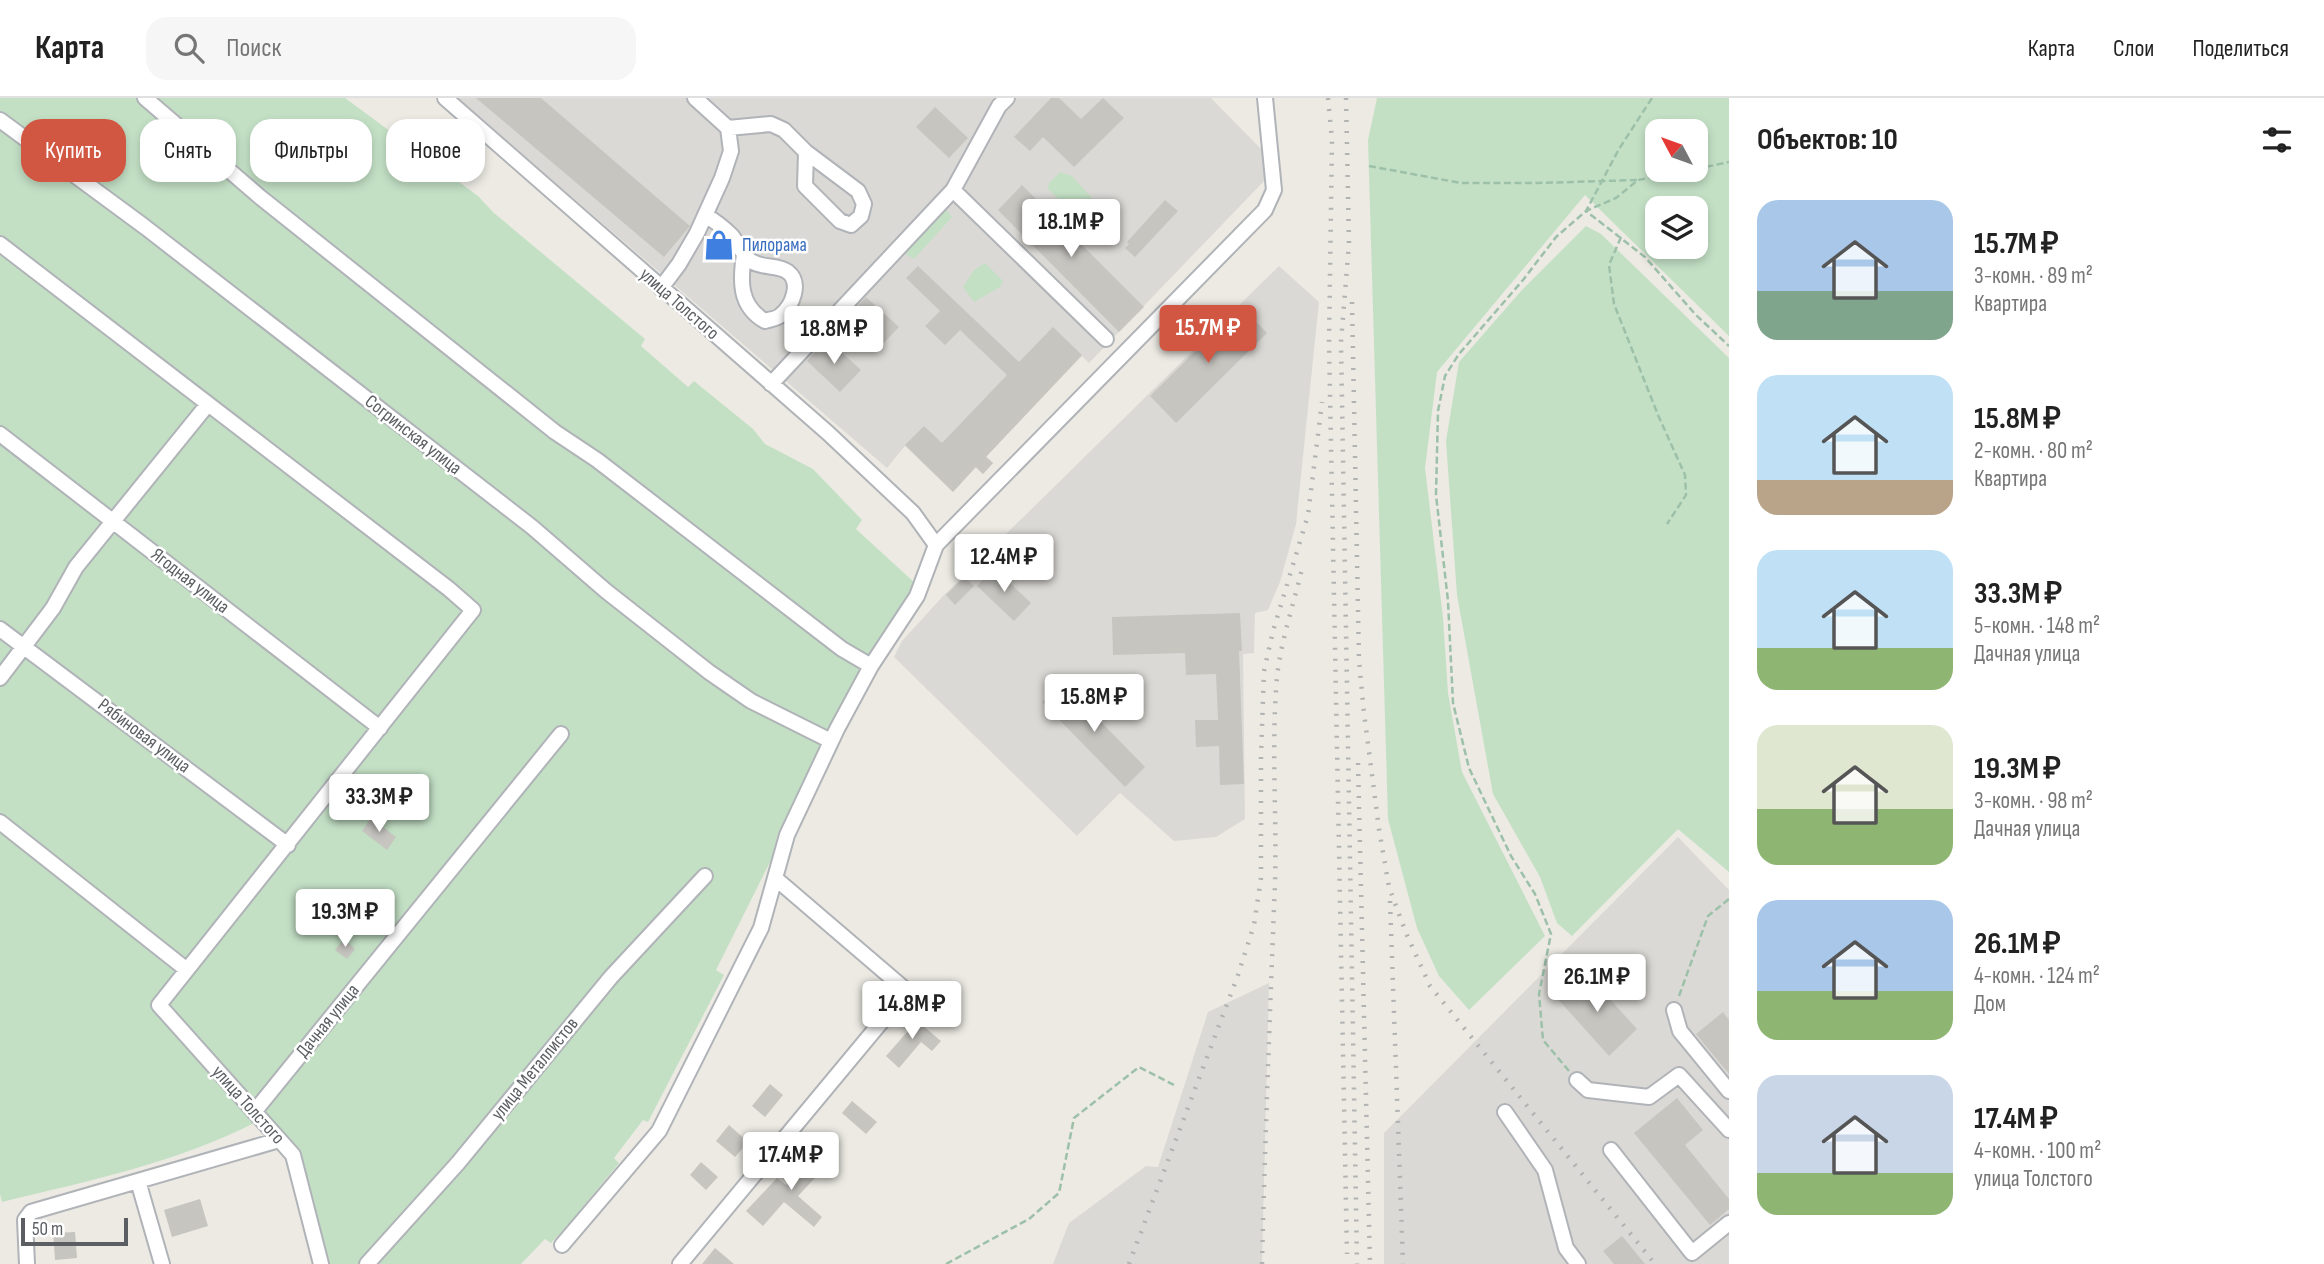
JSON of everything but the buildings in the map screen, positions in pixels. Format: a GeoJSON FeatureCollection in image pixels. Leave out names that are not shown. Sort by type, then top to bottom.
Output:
{"type":"FeatureCollection","features":[{"type":"Feature","properties":{"kind":"street"},"geometry":{"type":"LineString","coordinates":[[145,98],[260,197],[555,432],[597,460],[842,649],[871,666]]}},
{"type":"Feature","properties":{"kind":"street","name":"улица Толстого"},"geometry":{"type":"LineString","coordinates":[[446,98],[771,384],[913,513],[936,545]]}},
{"type":"Feature","properties":{"kind":"street"},"geometry":{"type":"LineString","coordinates":[[661,288],[679,264],[705,215],[731,152],[728,128],[695,98]]}},
{"type":"Feature","properties":{"kind":"street"},"geometry":{"type":"LineString","coordinates":[[562,1245],[659,1131],[761,928],[787,835],[831,741],[871,666],[917,596],[936,545],[1265,210],[1274,190],[1265,98]]}},
{"type":"Feature","properties":{"kind":"street"},"geometry":{"type":"LineString","coordinates":[[771,384],[953,190],[998,101]]}},
{"type":"Feature","properties":{"kind":"street","name":"Согринская улица"},"geometry":{"type":"LineString","coordinates":[[0,120],[145,227],[532,527],[606,591],[709,672],[751,701],[831,741]]}},
{"type":"Feature","properties":{"kind":"street"},"geometry":{"type":"LineString","coordinates":[[728,128],[771,124],[784,130],[806,152],[858,191],[864,204],[862,216],[851,225],[840,221],[805,186],[806,152]]}},
{"type":"Feature","properties":{"kind":"street"},"geometry":{"type":"LineString","coordinates":[[953,190],[1106,339]]}},
{"type":"Feature","properties":{"kind":"street"},"geometry":{"type":"LineString","coordinates":[[705,215],[732,236],[744,255],[762,266],[785,270],[792,277],[795,285],[792,302],[779,317],[765,321],[756,316],[744,301],[741,279],[744,255]]}},
{"type":"Feature","properties":{"kind":"street"},"geometry":{"type":"LineString","coordinates":[[0,244],[473,610],[187,970],[0,822]]}},
{"type":"Feature","properties":{"kind":"street"},"geometry":{"type":"LineString","coordinates":[[0,678],[53,608],[76,567],[208,404]]}},
{"type":"Feature","properties":{"kind":"street","name":"Ягодная улица"},"geometry":{"type":"LineString","coordinates":[[0,434],[380,728]]}},
{"type":"Feature","properties":{"kind":"street","name":"Рябиновая улица"},"geometry":{"type":"LineString","coordinates":[[0,629],[288,845]]}},
{"type":"Feature","properties":{"kind":"street","name":"Дачная улица"},"geometry":{"type":"LineString","coordinates":[[254,1112],[561,734]]}},
{"type":"Feature","properties":{"kind":"street","name":"улица Металлистов"},"geometry":{"type":"LineString","coordinates":[[367,1264],[458,1163],[611,977],[705,876]]}},
{"type":"Feature","properties":{"kind":"street"},"geometry":{"type":"LineString","coordinates":[[680,1264],[907,991],[775,878]]}},
{"type":"Feature","properties":{"kind":"street","name":"улица Толстого"},"geometry":{"type":"LineString","coordinates":[[187,970],[159,1005],[293,1155],[320,1264]]}},
{"type":"Feature","properties":{"kind":"street"},"geometry":{"type":"LineString","coordinates":[[1674,1010],[1680,1031],[1729,1091]]}},
{"type":"Feature","properties":{"kind":"street"},"geometry":{"type":"LineString","coordinates":[[1577,1080],[1588,1090],[1649,1097],[1679,1075],[1729,1130]]}},
{"type":"Feature","properties":{"kind":"street"},"geometry":{"type":"LineString","coordinates":[[1505,1112],[1545,1170],[1566,1248],[1578,1264]]}},
{"type":"Feature","properties":{"kind":"street"},"geometry":{"type":"LineString","coordinates":[[27,1264],[25,1220],[31,1212],[279,1140]]}},
{"type":"Feature","properties":{"kind":"street"},"geometry":{"type":"LineString","coordinates":[[1611,1150],[1692,1254],[1729,1223]]}},
{"type":"Feature","properties":{"kind":"street"},"geometry":{"type":"LineString","coordinates":[[138,1181],[162,1264]]}},
{"type":"Feature","properties":{"kind":"path"},"geometry":{"type":"LineString","coordinates":[[1586,212],[1619,149],[1652,98]]}},
{"type":"Feature","properties":{"kind":"path"},"geometry":{"type":"LineString","coordinates":[[1708,166],[1729,162]]}},
{"type":"Feature","properties":{"kind":"path"},"geometry":{"type":"LineString","coordinates":[[1369,166],[1461,183],[1645,179]]}},
{"type":"Feature","properties":{"kind":"path"},"geometry":{"type":"LineString","coordinates":[[1577,1080],[1543,1040],[1539,993],[1551,934],[1535,894],[1511,856],[1469,768],[1453,703],[1448,601],[1436,495],[1438,411],[1445,376],[1474,335],[1523,280],[1556,237],[1586,212],[1616,198],[1638,180]]}},
{"type":"Feature","properties":{"kind":"path"},"geometry":{"type":"LineString","coordinates":[[1586,212],[1645,257],[1695,314],[1729,346]]}},
{"type":"Feature","properties":{"kind":"path"},"geometry":{"type":"LineString","coordinates":[[1621,237],[1609,265],[1614,304],[1685,475],[1686,495],[1667,524]]}},
{"type":"Feature","properties":{"kind":"path"},"geometry":{"type":"LineString","coordinates":[[1674,1010],[1708,916],[1729,899]]}},
{"type":"Feature","properties":{"kind":"path"},"geometry":{"type":"LineString","coordinates":[[946,1264],[1029,1219],[1059,1193],[1074,1118],[1139,1068],[1174,1085]]}},
{"type":"Feature","properties":{"kind":"shaded area"},"geometry":{"type":"Polygon","coordinates":[[[457,98],[1211,98],[1263,151],[1265,180],[1089,363],[1082,356],[986,456],[993,463],[983,474],[975,467],[953,492],[905,446],[887,468],[485,122],[485,119],[481,119],[457,98]]]}},
{"type":"Feature","properties":{"kind":"shaded area"},"geometry":{"type":"Polygon","coordinates":[[[1279,266],[1319,302],[1296,524],[1280,582],[1268,610],[1255,613],[1254,653],[1243,654],[1245,819],[1216,837],[1174,841],[1120,793],[1077,836],[894,657],[902,641],[944,595],[1279,266]]]}},
{"type":"Feature","properties":{"kind":"shaded area"},"geometry":{"type":"Polygon","coordinates":[[[1678,837],[1729,890],[1729,1264],[1384,1264],[1384,1133],[1678,837]]]}},
{"type":"Feature","properties":{"kind":"shaded area"},"geometry":{"type":"Polygon","coordinates":[[[1269,983],[1262,1264],[1053,1264],[1069,1223],[1146,1166],[1158,1167],[1208,1012],[1269,983]]]}},
{"type":"Feature","properties":{"kind":"green space"},"geometry":{"type":"Polygon","coordinates":[[[0,98],[345,98],[386,128],[386,182],[459,182],[478,196],[494,213],[645,339],[641,346],[688,387],[694,381],[753,429],[765,444],[813,469],[862,520],[856,529],[916,584],[822,745],[777,836],[772,858],[716,970],[724,975],[648,1122],[643,1120],[614,1158],[619,1163],[568,1225],[551,1243],[545,1239],[521,1264],[327,1264],[299,1154],[269,1115],[205,1145],[138,1168],[2,1202],[0,98]]]}},
{"type":"Feature","properties":{"kind":"green space"},"geometry":{"type":"Polygon","coordinates":[[[1377,98],[1729,98],[1729,336],[1650,259],[1708,259],[1708,196],[1645,196],[1645,254],[1585,195],[1437,372],[1425,468],[1443,618],[1448,693],[1462,772],[1545,936],[1469,1010],[1439,976],[1417,928],[1388,819],[1368,140],[1377,98]]]}},
{"type":"Feature","properties":{"kind":"green space"},"geometry":{"type":"Polygon","coordinates":[[[1060,172],[1072,176],[1109,217],[1091,230],[1048,189],[1049,183],[1060,172]]]}},
{"type":"Feature","properties":{"kind":"green space"},"geometry":{"type":"Polygon","coordinates":[[[944,207],[952,217],[914,259],[901,251],[944,207]]]}},
{"type":"Feature","properties":{"kind":"green space"},"geometry":{"type":"Polygon","coordinates":[[[1586,226],[1601,234],[1729,358],[1729,872],[1678,829],[1572,936],[1557,923],[1540,877],[1493,794],[1457,595],[1446,441],[1459,362],[1521,291],[1586,226]]]}},
{"type":"Feature","properties":{"kind":"green space"},"geometry":{"type":"Polygon","coordinates":[[[985,263],[1003,281],[1000,287],[974,302],[963,287],[974,270],[985,263]]]}},
{"type":"Feature","properties":{"kind":"railway"},"geometry":{"type":"LineString","coordinates":[[1328,98],[1332,140],[1329,343],[1347,1254]]}},
{"type":"Feature","properties":{"kind":"railway"},"geometry":{"type":"LineString","coordinates":[[1346,98],[1349,243],[1341,342],[1357,1264]]}},
{"type":"Feature","properties":{"kind":"railway"},"geometry":{"type":"LineString","coordinates":[[1352,302],[1359,661],[1379,829],[1389,887],[1430,986],[1655,1264]]}},
{"type":"Feature","properties":{"kind":"railway"},"geometry":{"type":"LineString","coordinates":[[1129,1264],[1238,975],[1254,925],[1261,878],[1264,671],[1273,631],[1308,515],[1322,402]]}},
{"type":"Feature","properties":{"kind":"railway"},"geometry":{"type":"LineString","coordinates":[[1262,1264],[1275,883],[1275,703],[1282,649],[1303,564]]}},
{"type":"Feature","properties":{"kind":"railway"},"geometry":{"type":"LineString","coordinates":[[1358,763],[1370,1264]]}},
{"type":"Feature","properties":{"kind":"railway"},"geometry":{"type":"LineString","coordinates":[[1390,901],[1403,1264]]}},
{"type":"Feature","properties":{"kind":"place","name":"Пилорама"},"geometry":{"type":"Point","coordinates":[719,245]}}]}
